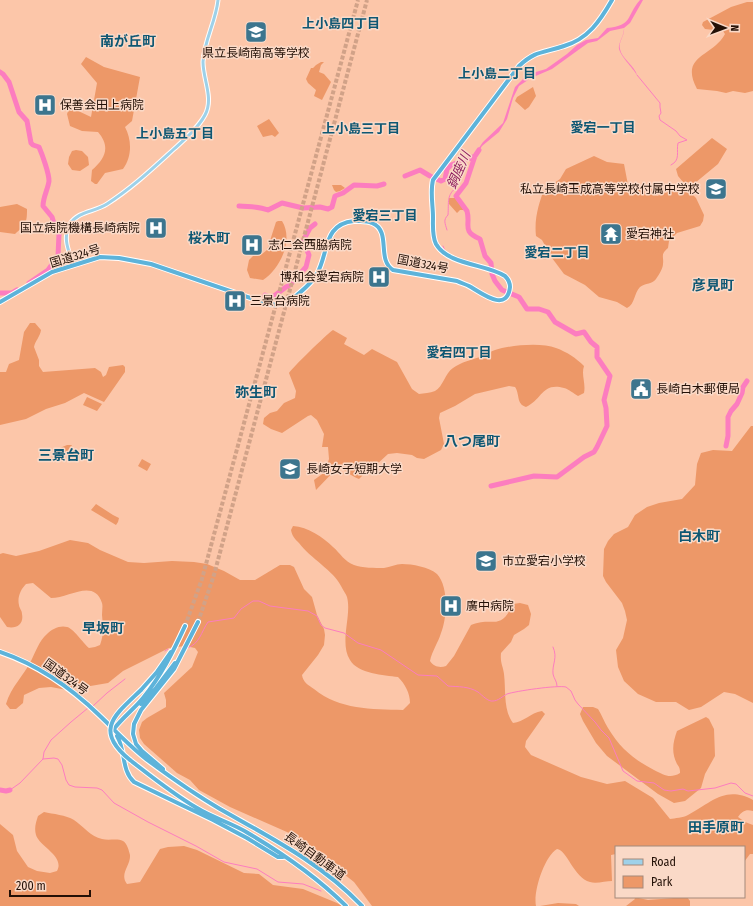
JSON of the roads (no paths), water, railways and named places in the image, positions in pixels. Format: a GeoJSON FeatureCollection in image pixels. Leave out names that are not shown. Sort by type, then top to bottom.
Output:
{"type":"FeatureCollection","features":[{"type":"Feature","properties":{"kind":"highway","name":"国道324号"},"geometry":{"type":"LineString","coordinates":[[0,302],[45,276],[73,265],[103,256],[151,264],[265,304],[284,304],[312,281],[319,270],[334,229],[346,223],[368,221],[376,225],[381,231],[385,260],[389,267],[393,270],[462,283],[493,300],[503,299],[508,292],[510,284],[508,279],[503,274],[447,255],[437,245],[433,224],[432,186],[434,179],[519,66],[526,59],[536,54],[568,45],[580,38],[595,27],[601,20],[612,0]]}},
{"type":"Feature","properties":{"kind":"highway"},"geometry":{"type":"LineString","coordinates":[[186,786],[142,751],[136,744],[133,736],[134,724],[138,715],[180,656],[198,622]]}},
{"type":"Feature","properties":{"kind":"highway"},"geometry":{"type":"LineString","coordinates":[[113,730],[139,702],[172,655],[185,626]]}},
{"type":"Feature","properties":{"kind":"highway","name":"国道324号"},"geometry":{"type":"LineString","coordinates":[[0,652],[38,668],[59,682],[78,696],[113,730]]}},
{"type":"Feature","properties":{"kind":"highway"},"geometry":{"type":"LineString","coordinates":[[158,674],[118,713],[111,726],[111,735],[119,751],[196,808],[249,833],[285,858]]}},
{"type":"Feature","properties":{"kind":"highway"},"geometry":{"type":"LineString","coordinates":[[113,730],[119,726],[164,680]]}},
{"type":"Feature","properties":{"kind":"highway"},"geometry":{"type":"LineString","coordinates":[[106,722],[112,725],[118,723]]}},
{"type":"Feature","properties":{"kind":"highway"},"geometry":{"type":"LineString","coordinates":[[113,730],[122,745],[127,774],[134,782],[213,820],[278,857],[285,858]]}},
{"type":"Feature","properties":{"kind":"highway"},"geometry":{"type":"LineString","coordinates":[[113,730],[149,761],[186,786]]}},
{"type":"Feature","properties":{"kind":"highway","name":"長崎自動車道"},"geometry":{"type":"LineString","coordinates":[[186,786],[219,808],[286,846],[321,870],[362,906]]}},
{"type":"Feature","properties":{"kind":"highway","name":"長崎自動車道"},"geometry":{"type":"LineString","coordinates":[[285,858],[322,885],[346,906]]}},
{"type":"Feature","properties":{"kind":"main road"},"geometry":{"type":"LineString","coordinates":[[73,265],[66,241],[66,234],[72,221],[79,216],[105,206],[130,188],[181,143],[205,116],[209,97],[203,62],[218,0]]}},
{"type":"Feature","properties":{"kind":"waterway"},"geometry":{"type":"LineString","coordinates":[[0,72],[9,82],[19,112],[27,121],[31,143],[39,147],[42,154],[49,178],[43,206],[52,217],[59,234],[58,256],[48,270],[29,283]]}},
{"type":"Feature","properties":{"kind":"waterway"},"geometry":{"type":"LineString","coordinates":[[637,75],[660,103],[660,120],[687,140],[678,143],[677,158],[671,165]]}},
{"type":"Feature","properties":{"kind":"waterway","name":"銅座川"},"geometry":{"type":"LineString","coordinates":[[479,150],[475,156],[466,183],[456,196],[467,211],[469,230],[474,236],[480,239],[485,256],[491,263],[492,274],[495,281],[502,290],[519,297],[527,309],[539,309],[548,312],[555,322],[576,334],[584,332],[591,342],[597,347],[597,357],[610,376],[604,400],[607,426],[594,452],[584,457],[557,477],[534,476],[491,486]]}},
{"type":"Feature","properties":{"kind":"waterway"},"geometry":{"type":"LineString","coordinates":[[405,176],[420,170],[441,181],[445,179],[447,169],[451,165],[475,156]]}},
{"type":"Feature","properties":{"kind":"waterway"},"geometry":{"type":"LineString","coordinates":[[239,206],[257,207],[268,210],[282,203],[303,208],[320,207],[328,209],[332,207],[335,196],[343,193],[354,185],[377,186],[384,184]]}},
{"type":"Feature","properties":{"kind":"waterway"},"geometry":{"type":"LineString","coordinates":[[447,230],[445,220],[448,215],[449,199],[451,193],[457,187]]}},
{"type":"Feature","properties":{"kind":"waterway"},"geometry":{"type":"LineString","coordinates":[[265,295],[270,297],[274,296],[290,285],[306,267],[309,255],[303,241],[310,228],[315,224]]}},
{"type":"Feature","properties":{"kind":"waterway"},"geometry":{"type":"LineString","coordinates":[[443,246],[445,251]]}},
{"type":"Feature","properties":{"kind":"waterway"},"geometry":{"type":"LineString","coordinates":[[0,293],[12,293],[17,290]]}},
{"type":"Feature","properties":{"kind":"waterway"},"geometry":{"type":"LineString","coordinates":[[726,446],[728,436],[728,417],[737,404],[743,387],[747,381]]}},
{"type":"Feature","properties":{"kind":"waterway"},"geometry":{"type":"LineString","coordinates":[[187,648],[198,641],[208,622],[234,618],[241,609],[253,601],[259,601],[270,606],[308,611],[317,616],[321,625],[325,628],[344,633],[358,643],[381,650],[418,675],[437,676],[448,686],[471,689],[491,701],[495,701],[507,694],[519,691],[566,687],[571,691],[578,704],[609,738],[623,771],[637,781],[654,783],[664,790],[671,791],[715,788],[731,783],[736,784],[745,793],[753,796]]}},
{"type":"Feature","properties":{"kind":"waterway"},"geometry":{"type":"LineString","coordinates":[[553,647],[555,654],[553,674],[557,686]]}},
{"type":"Feature","properties":{"kind":"waterway"},"geometry":{"type":"LineString","coordinates":[[93,706],[125,679]]}},
{"type":"Feature","properties":{"kind":"waterway"},"geometry":{"type":"LineString","coordinates":[[10,790],[20,783],[43,759],[44,752],[51,740],[88,708]]}},
{"type":"Feature","properties":{"kind":"waterway"},"geometry":{"type":"LineString","coordinates":[[43,759],[58,759],[62,765],[69,785],[75,787],[97,788],[102,790],[114,803],[224,862],[257,869],[278,882],[303,884],[321,891]]}},
{"type":"Feature","properties":{"kind":"waterway"},"geometry":{"type":"LineString","coordinates":[[0,790],[10,790]]}},
{"type":"Feature","properties":{"kind":"tunnel"},"geometry":{"type":"LineString","coordinates":[[185,626],[202,579],[358,0]]}},
{"type":"Feature","properties":{"kind":"tunnel"},"geometry":{"type":"LineString","coordinates":[[198,622],[214,575],[367,0]]}},
{"type":"Feature","properties":{"kind":"place","name":"県立長崎南高等学校"},"geometry":{"type":"Point","coordinates":[256,32]}},
{"type":"Feature","properties":{"kind":"place","name":"保善会田上病院"},"geometry":{"type":"Point","coordinates":[45,105]}},
{"type":"Feature","properties":{"kind":"place","name":"私立長崎玉成高等学校付属中学校"},"geometry":{"type":"Point","coordinates":[716,189]}},
{"type":"Feature","properties":{"kind":"place","name":"国立病院機構長崎病院"},"geometry":{"type":"Point","coordinates":[156,228]}},
{"type":"Feature","properties":{"kind":"place","name":"愛宕神社"},"geometry":{"type":"Point","coordinates":[611,234]}},
{"type":"Feature","properties":{"kind":"place","name":"志仁会西脇病院"},"geometry":{"type":"Point","coordinates":[252,245]}},
{"type":"Feature","properties":{"kind":"place","name":"博和会愛宕病院"},"geometry":{"type":"Point","coordinates":[379,277]}},
{"type":"Feature","properties":{"kind":"place","name":"三景台病院"},"geometry":{"type":"Point","coordinates":[235,301]}},
{"type":"Feature","properties":{"kind":"place","name":"長崎白木郵便局"},"geometry":{"type":"Point","coordinates":[641,389]}},
{"type":"Feature","properties":{"kind":"place","name":"長崎女子短期大学"},"geometry":{"type":"Point","coordinates":[290,469]}},
{"type":"Feature","properties":{"kind":"place","name":"市立愛宕小学校"},"geometry":{"type":"Point","coordinates":[486,561]}},
{"type":"Feature","properties":{"kind":"place","name":"廣中病院"},"geometry":{"type":"Point","coordinates":[451,606]}},
{"type":"Feature","properties":{"kind":"district","name":"上小島四丁目"},"geometry":{"type":"Point","coordinates":[341,23]}},
{"type":"Feature","properties":{"kind":"district","name":"南が丘町"},"geometry":{"type":"Point","coordinates":[128,41]}},
{"type":"Feature","properties":{"kind":"district","name":"上小島二丁目"},"geometry":{"type":"Point","coordinates":[497,73]}},
{"type":"Feature","properties":{"kind":"district","name":"愛宕一丁目"},"geometry":{"type":"Point","coordinates":[603,127]}},
{"type":"Feature","properties":{"kind":"district","name":"上小島三丁目"},"geometry":{"type":"Point","coordinates":[361,128]}},
{"type":"Feature","properties":{"kind":"district","name":"上小島五丁目"},"geometry":{"type":"Point","coordinates":[175,133]}},
{"type":"Feature","properties":{"kind":"district","name":"愛宕三丁目"},"geometry":{"type":"Point","coordinates":[385,215]}},
{"type":"Feature","properties":{"kind":"district","name":"桜木町"},"geometry":{"type":"Point","coordinates":[209,238]}},
{"type":"Feature","properties":{"kind":"district","name":"愛宕二丁目"},"geometry":{"type":"Point","coordinates":[557,252]}},
{"type":"Feature","properties":{"kind":"district","name":"彦見町"},"geometry":{"type":"Point","coordinates":[713,285]}},
{"type":"Feature","properties":{"kind":"district","name":"愛宕四丁目"},"geometry":{"type":"Point","coordinates":[459,352]}},
{"type":"Feature","properties":{"kind":"district","name":"弥生町"},"geometry":{"type":"Point","coordinates":[256,392]}},
{"type":"Feature","properties":{"kind":"district","name":"八つ尾町"},"geometry":{"type":"Point","coordinates":[472,441]}},
{"type":"Feature","properties":{"kind":"district","name":"三景台町"},"geometry":{"type":"Point","coordinates":[66,455]}},
{"type":"Feature","properties":{"kind":"district","name":"白木町"},"geometry":{"type":"Point","coordinates":[699,536]}},
{"type":"Feature","properties":{"kind":"district","name":"早坂町"},"geometry":{"type":"Point","coordinates":[103,628]}},
{"type":"Feature","properties":{"kind":"district","name":"田手原町"},"geometry":{"type":"Point","coordinates":[716,827]}}]}
